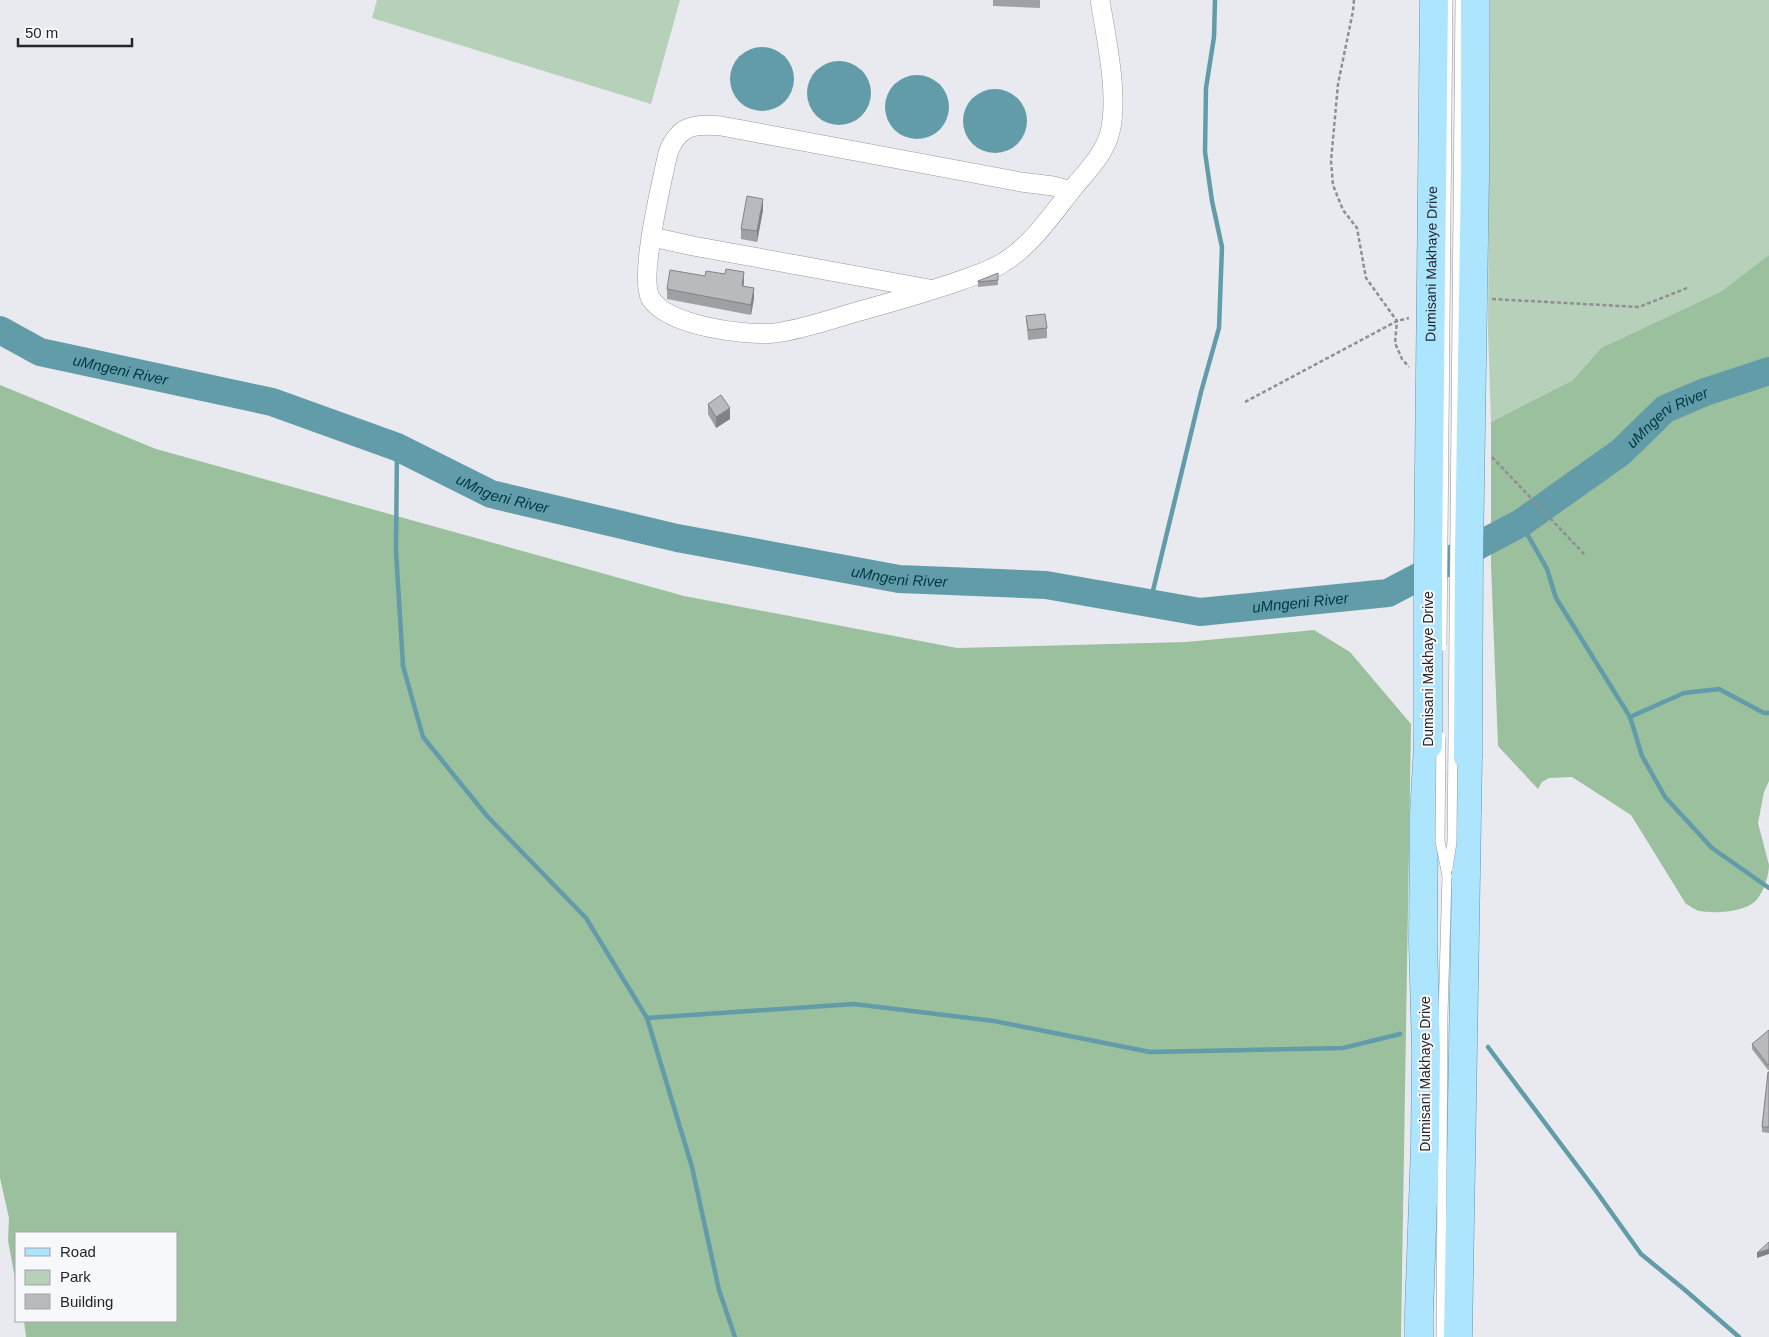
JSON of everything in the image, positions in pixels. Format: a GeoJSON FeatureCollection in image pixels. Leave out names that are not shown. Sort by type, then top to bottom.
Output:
{"type":"FeatureCollection","features":[{"type":"Feature","properties":{"kind":"main road","name":"Dumisani Makhaye Drive"},"geometry":{"type":"LineString","coordinates":[[1419,1337],[1426,1051],[1423,942],[1424,815],[1434,737],[1428,563],[1434,0]]}},
{"type":"Feature","properties":{"kind":"main road"},"geometry":{"type":"LineString","coordinates":[[1458,1337],[1468,757],[1475,175],[1474,0]]}},
{"type":"Feature","properties":{"kind":"street"},"geometry":{"type":"LineString","coordinates":[[1071,191],[1053,186],[706,125],[691,126],[681,132],[672,142],[668,153],[648,252],[646,290],[650,299],[659,309],[675,318],[754,334],[775,333],[802,328],[932,290],[980,274],[1002,264],[1019,252],[1045,224],[1101,153],[1110,132],[1113,100],[1100,0]]}},
{"type":"Feature","properties":{"kind":"street"},"geometry":{"type":"LineString","coordinates":[[652,237],[932,290]]}},
{"type":"Feature","properties":{"kind":"lane"},"geometry":{"type":"LineString","coordinates":[[1442,655],[1448,0]]}},
{"type":"Feature","properties":{"kind":"lane"},"geometry":{"type":"LineString","coordinates":[[1441,1337],[1443,1044],[1447,876],[1452,842],[1460,0]]}},
{"type":"Feature","properties":{"kind":"lane"},"geometry":{"type":"LineString","coordinates":[[1434,737],[1440,841],[1447,876]]}},
{"type":"Feature","properties":{"kind":"path"},"geometry":{"type":"LineString","coordinates":[[1354,0],[1338,84],[1330,161],[1333,185],[1343,210],[1357,228],[1366,278],[1397,321],[1395,343],[1402,359]]}},
{"type":"Feature","properties":{"kind":"path"},"geometry":{"type":"LineString","coordinates":[[1490,299],[1639,307],[1687,288]]}},
{"type":"Feature","properties":{"kind":"path"},"geometry":{"type":"LineString","coordinates":[[1245,402],[1397,321]]}},
{"type":"Feature","properties":{"kind":"path"},"geometry":{"type":"LineString","coordinates":[[1492,456],[1586,556]]}},
{"type":"Feature","properties":{"kind":"green space"},"geometry":{"type":"Polygon","coordinates":[[[377,0],[680,0],[651,104],[372,18],[377,0]]]}},
{"type":"Feature","properties":{"kind":"green space"},"geometry":{"type":"Polygon","coordinates":[[[1490,0],[1769,0],[1769,255],[1720,292],[1601,348],[1573,380],[1491,422],[1488,332],[1490,0]]]}},
{"type":"Feature","properties":{"kind":"green space"},"geometry":{"type":"Polygon","coordinates":[[[1769,255],[1769,781],[1764,792],[1758,823],[1769,869],[1762,891],[1754,903],[1731,911],[1706,912],[1686,904],[1631,815],[1572,777],[1549,778],[1542,782],[1538,789],[1498,746],[1491,565],[1491,422],[1573,380],[1601,348],[1720,292],[1769,255]]]}},
{"type":"Feature","properties":{"kind":"green space"},"geometry":{"type":"Polygon","coordinates":[[[0,385],[156,449],[684,596],[957,648],[1186,642],[1314,630],[1350,652],[1411,724],[1401,1337],[26,1337],[24,1322],[178,1322],[178,1232],[15,1232],[15,1278],[8,1240],[9,1218],[0,1178],[0,385]]]}},
{"type":"Feature","properties":{"kind":"water"},"geometry":{"type":"Polygon","coordinates":[[[762,47],[780,53],[788,61],[794,79],[788,97],[780,105],[762,111],[744,105],[736,97],[730,79],[736,61],[744,53],[762,47]]]}},
{"type":"Feature","properties":{"kind":"water"},"geometry":{"type":"Polygon","coordinates":[[[839,61],[857,67],[865,75],[871,93],[865,111],[857,119],[839,125],[821,119],[813,111],[807,93],[813,75],[821,67],[839,61]]]}},
{"type":"Feature","properties":{"kind":"water"},"geometry":{"type":"Polygon","coordinates":[[[917,75],[935,81],[943,89],[949,107],[943,125],[935,133],[917,139],[899,133],[891,125],[885,107],[891,89],[899,81],[917,75]]]}},
{"type":"Feature","properties":{"kind":"water"},"geometry":{"type":"Polygon","coordinates":[[[995,89],[1013,95],[1021,103],[1027,121],[1021,139],[1013,147],[995,153],[977,147],[969,139],[963,121],[969,103],[977,95],[995,89]]]}},
{"type":"Feature","properties":{"kind":"building"},"geometry":{"type":"Polygon","coordinates":[[[747,196],[763,199],[757,231],[741,229],[747,196]]]}},
{"type":"Feature","properties":{"kind":"building"},"geometry":{"type":"Polygon","coordinates":[[[726,269],[744,272],[742,286],[754,288],[751,305],[667,289],[670,270],[705,276],[706,271],[725,274],[726,269]]]}},
{"type":"Feature","properties":{"kind":"building"},"geometry":{"type":"Polygon","coordinates":[[[998,273],[998,280],[978,282],[978,281],[998,273]]]}},
{"type":"Feature","properties":{"kind":"building"},"geometry":{"type":"Polygon","coordinates":[[[1045,314],[1047,328],[1028,330],[1026,316],[1045,314]]]}},
{"type":"Feature","properties":{"kind":"building"},"geometry":{"type":"Polygon","coordinates":[[[721,395],[730,408],[716,417],[708,404],[721,395]]]}},
{"type":"Feature","properties":{"kind":"building"},"geometry":{"type":"Polygon","coordinates":[[[1769,1030],[1769,1064],[1768,1065],[1752,1044],[1769,1030]]]}},
{"type":"Feature","properties":{"kind":"building"},"geometry":{"type":"Polygon","coordinates":[[[1768,1072],[1769,1127],[1762,1127],[1768,1072]]]}},
{"type":"Feature","properties":{"kind":"building"},"geometry":{"type":"Polygon","coordinates":[[[1769,1242],[1769,1249],[1757,1253],[1769,1242]]]}},
{"type":"Feature","properties":{"kind":"waterway"},"geometry":{"type":"LineString","coordinates":[[1150,603],[1201,392],[1219,328],[1222,247],[1212,201],[1205,152],[1206,88],[1214,37],[1215,0]]}},
{"type":"Feature","properties":{"kind":"waterway","name":"uMngeni River"},"geometry":{"type":"LineString","coordinates":[[0,330],[40,352],[272,402],[397,447],[491,494],[677,538],[899,579],[1046,585],[1200,612],[1388,593],[1521,523],[1621,452],[1665,409],[1705,392],[1769,371]]}},
{"type":"Feature","properties":{"kind":"waterway"},"geometry":{"type":"LineString","coordinates":[[397,447],[396,551],[403,666],[423,737],[487,816],[586,918],[647,1018],[692,1167],[719,1290],[735,1337]]}},
{"type":"Feature","properties":{"kind":"waterway"},"geometry":{"type":"LineString","coordinates":[[1521,523],[1547,569],[1556,598],[1630,717],[1642,756],[1665,797],[1712,848],[1769,888]]}},
{"type":"Feature","properties":{"kind":"waterway"},"geometry":{"type":"LineString","coordinates":[[1630,717],[1684,693],[1719,689],[1764,713],[1769,713]]}},
{"type":"Feature","properties":{"kind":"waterway"},"geometry":{"type":"LineString","coordinates":[[647,1018],[854,1004],[994,1021],[1150,1052],[1343,1048],[1400,1034]]}},
{"type":"Feature","properties":{"kind":"waterway"},"geometry":{"type":"LineString","coordinates":[[1488,1047],[1641,1254],[1739,1337]]}}]}
